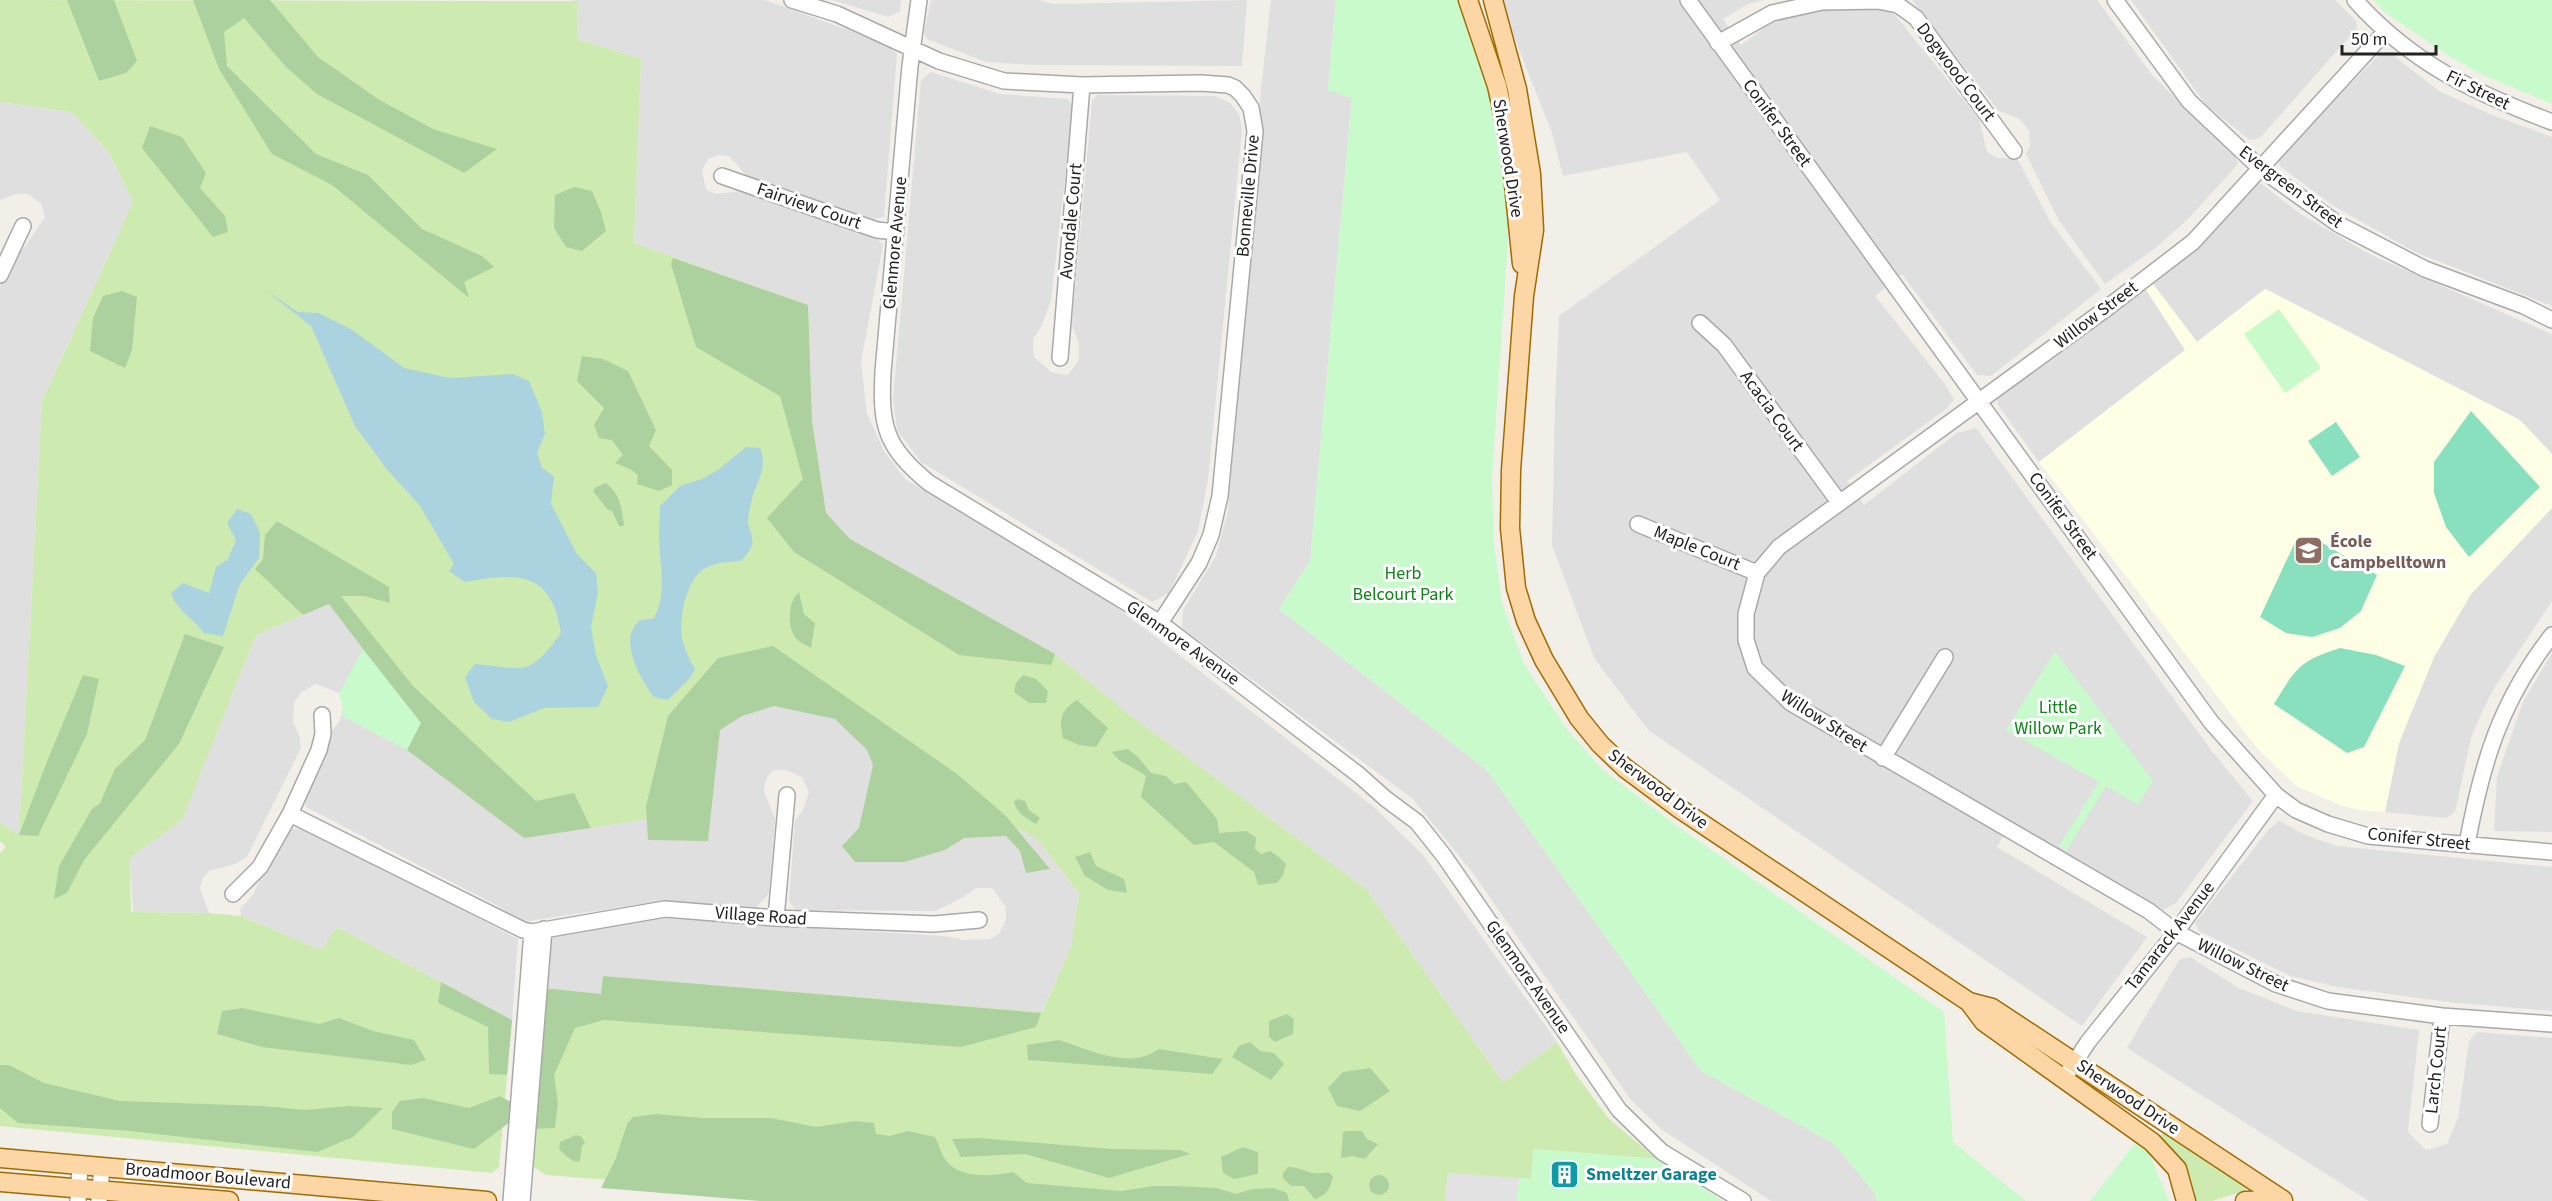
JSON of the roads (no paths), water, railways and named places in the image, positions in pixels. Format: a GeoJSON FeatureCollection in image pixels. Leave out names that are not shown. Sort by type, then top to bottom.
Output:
{"type":"FeatureCollection","features":[{"type":"Feature","properties":{"kind":"main road","name":"Sherwood Drive"},"geometry":{"type":"LineString","coordinates":[[1468,0],[1497,86],[1510,145],[1525,284]]}},
{"type":"Feature","properties":{"kind":"main road","name":"Sherwood Drive"},"geometry":{"type":"LineString","coordinates":[[1493,0],[1517,89],[1531,174],[1534,230],[1525,284],[1511,470],[1512,563],[1516,588],[1526,621],[1562,693],[1600,744],[1625,768],[1680,809],[1969,1002],[1992,1008],[2284,1201]]}},
{"type":"Feature","properties":{"kind":"main road","name":"Sherwood Drive"},"geometry":{"type":"LineString","coordinates":[[1969,1002],[1984,1022],[2065,1077],[2152,1142],[2177,1170],[2186,1201]]}},
{"type":"Feature","properties":{"kind":"main road","name":"Broadmoor Boulevard"},"geometry":{"type":"LineString","coordinates":[[0,1158],[487,1201]]}},
{"type":"Feature","properties":{"kind":"main road","name":"Broadmoor Boulevard"},"geometry":{"type":"LineString","coordinates":[[0,1182],[78,1195],[229,1201]]}},
{"type":"Feature","properties":{"kind":"main road"},"geometry":{"type":"LineString","coordinates":[[2245,1201],[2284,1201]]}},
{"type":"Feature","properties":{"kind":"street","name":"Bonneville Drive"},"geometry":{"type":"LineString","coordinates":[[792,0],[837,14],[939,62],[1004,81],[1082,85],[1201,83],[1228,85],[1235,88],[1251,108],[1253,143],[1220,496],[1211,535],[1199,563],[1160,623]]}},
{"type":"Feature","properties":{"kind":"street","name":"Glenmore Avenue"},"geometry":{"type":"LineString","coordinates":[[918,0],[881,403],[885,430],[895,450],[929,483],[1160,623],[1417,822],[1444,856],[1619,1110],[1662,1152],[1743,1201]]}},
{"type":"Feature","properties":{"kind":"street","name":"Conifer Street"},"geometry":{"type":"LineString","coordinates":[[1688,0],[2211,722],[2276,795],[2296,810],[2328,824],[2368,836],[2552,852]]}},
{"type":"Feature","properties":{"kind":"street","name":"Evergreen Street"},"geometry":{"type":"LineString","coordinates":[[2115,0],[2189,101],[2261,169],[2338,224],[2425,269],[2524,306],[2552,320]]}},
{"type":"Feature","properties":{"kind":"street","name":"Fir Street"},"geometry":{"type":"LineString","coordinates":[[2355,0],[2386,31],[2456,82],[2495,101],[2552,122]]}},
{"type":"Feature","properties":{"kind":"street","name":"Dogwood Court"},"geometry":{"type":"LineString","coordinates":[[1718,43],[1773,13],[1822,2],[1878,1],[1898,5],[1916,18],[2014,151]]}},
{"type":"Feature","properties":{"kind":"street","name":"Willow Street"},"geometry":{"type":"LineString","coordinates":[[2386,31],[2193,242],[2103,311],[1779,547],[1757,573],[1746,614],[1746,640],[1755,668],[1791,703],[2149,912],[2176,932],[2276,984],[2328,1001],[2442,1016],[2552,1024]]}},
{"type":"Feature","properties":{"kind":"street","name":"Avondale Court"},"geometry":{"type":"LineString","coordinates":[[1060,358],[1082,85]]}},
{"type":"Feature","properties":{"kind":"street","name":"Fairview Court"},"geometry":{"type":"LineString","coordinates":[[722,176],[877,230],[896,232]]}},
{"type":"Feature","properties":{"kind":"street"},"geometry":{"type":"LineString","coordinates":[[0,275],[23,226]]}},
{"type":"Feature","properties":{"kind":"street","name":"Acacia Court"},"geometry":{"type":"LineString","coordinates":[[1700,323],[1724,345],[1839,502]]}},
{"type":"Feature","properties":{"kind":"street","name":"Maple Court"},"geometry":{"type":"LineString","coordinates":[[1638,524],[1757,573]]}},
{"type":"Feature","properties":{"kind":"street"},"geometry":{"type":"LineString","coordinates":[[2467,844],[2477,791],[2493,735],[2517,689],[2552,635]]}},
{"type":"Feature","properties":{"kind":"street"},"geometry":{"type":"LineString","coordinates":[[1883,758],[1945,657]]}},
{"type":"Feature","properties":{"kind":"street"},"geometry":{"type":"LineString","coordinates":[[233,894],[260,867],[290,814],[319,750],[323,734],[322,715]]}},
{"type":"Feature","properties":{"kind":"street"},"geometry":{"type":"LineString","coordinates":[[776,918],[787,795]]}},
{"type":"Feature","properties":{"kind":"street","name":"Tamarack Avenue"},"geometry":{"type":"LineString","coordinates":[[2065,1077],[2088,1042],[2176,932],[2276,795]]}},
{"type":"Feature","properties":{"kind":"street"},"geometry":{"type":"LineString","coordinates":[[290,814],[523,930],[538,930]]}},
{"type":"Feature","properties":{"kind":"street","name":"Village Road"},"geometry":{"type":"LineString","coordinates":[[538,930],[665,909],[776,918],[934,924],[979,920]]}},
{"type":"Feature","properties":{"kind":"street"},"geometry":{"type":"LineString","coordinates":[[511,1201],[538,930]]}},
{"type":"Feature","properties":{"kind":"street"},"geometry":{"type":"LineString","coordinates":[[522,1201],[538,930]]}},
{"type":"Feature","properties":{"kind":"street","name":"Larch Court"},"geometry":{"type":"LineString","coordinates":[[2430,1124],[2442,1016]]}},
{"type":"Feature","properties":{"kind":"street"},"geometry":{"type":"LineString","coordinates":[[78,1195],[80,1165]]}},
{"type":"Feature","properties":{"kind":"street"},"geometry":{"type":"LineString","coordinates":[[100,1196],[102,1167]]}},
{"type":"Feature","properties":{"kind":"water"},"geometry":{"type":"Polygon","coordinates":[[[264,289],[298,312],[318,313],[351,329],[404,368],[450,378],[513,374],[529,381],[542,412],[545,434],[537,453],[542,468],[554,476],[551,504],[577,554],[596,573],[598,593],[591,627],[596,655],[608,686],[598,707],[544,708],[509,722],[492,719],[474,702],[465,677],[475,664],[505,668],[525,667],[541,658],[561,633],[550,597],[530,580],[501,577],[465,582],[449,571],[454,564],[420,506],[385,467],[355,426],[311,326],[264,289]]]}},
{"type":"Feature","properties":{"kind":"water"},"geometry":{"type":"Polygon","coordinates":[[[746,447],[760,448],[763,462],[748,517],[752,545],[741,561],[710,566],[695,577],[684,603],[681,630],[684,646],[695,669],[690,678],[668,700],[654,697],[636,667],[630,642],[638,621],[654,618],[661,598],[660,506],[680,486],[702,479],[719,469],[746,447]]]}},
{"type":"Feature","properties":{"kind":"water"},"geometry":{"type":"Polygon","coordinates":[[[237,509],[251,514],[260,533],[259,558],[240,584],[223,636],[204,633],[181,609],[171,593],[183,583],[209,593],[216,567],[228,559],[236,540],[227,523],[237,509]]]}},
{"type":"Feature","properties":{"kind":"place","name":"École Campbelltown"},"geometry":{"type":"Point","coordinates":[2309,551]}},
{"type":"Feature","properties":{"kind":"place","name":"Smeltzer Garage"},"geometry":{"type":"Point","coordinates":[1565,1174]}},
{"type":"Feature","properties":{"kind":"park label","name":"Herb Belcourt Park"},"geometry":{"type":"Point","coordinates":[1403,583]}},
{"type":"Feature","properties":{"kind":"park label","name":"Little Willow Park"},"geometry":{"type":"Point","coordinates":[2058,717]}}]}
